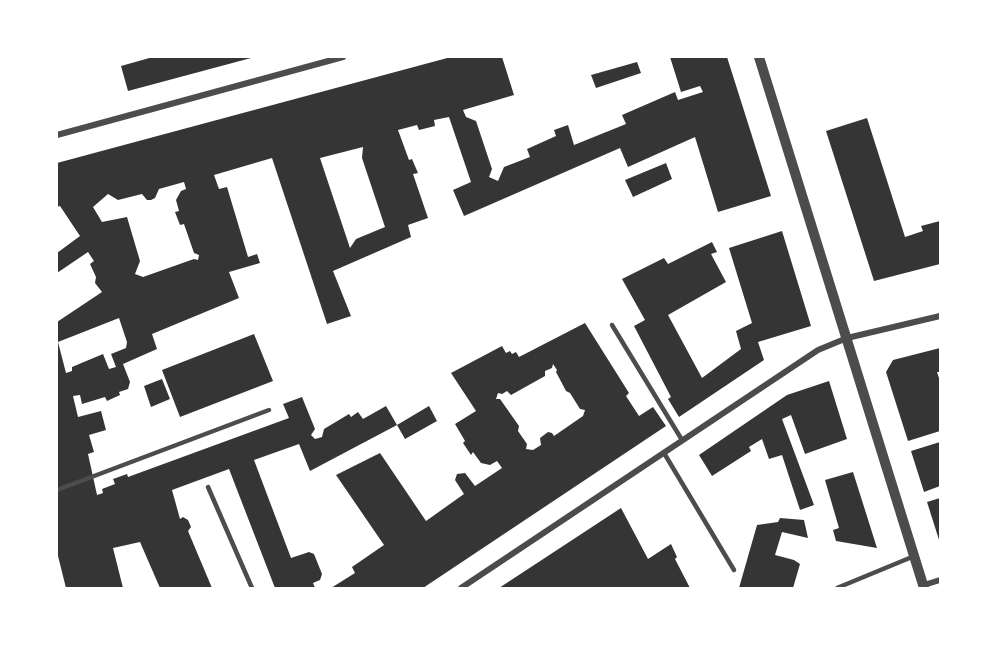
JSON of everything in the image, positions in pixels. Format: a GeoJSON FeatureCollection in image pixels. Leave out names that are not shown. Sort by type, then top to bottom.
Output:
{"type":"FeatureCollection","features":[{"type":"Feature","properties":{"kind":"street"},"geometry":{"type":"LineString","coordinates":[[57,135],[343,57]]}},
{"type":"Feature","properties":{"kind":"street"},"geometry":{"type":"LineString","coordinates":[[759,57],[924,587],[940,580]]}},
{"type":"Feature","properties":{"kind":"street"},"geometry":{"type":"LineString","coordinates":[[461,588],[818,350],[847,338],[940,315]]}},
{"type":"Feature","properties":{"kind":"lane"},"geometry":{"type":"LineString","coordinates":[[612,325],[682,440]]}},
{"type":"Feature","properties":{"kind":"lane"},"geometry":{"type":"LineString","coordinates":[[57,490],[269,410]]}},
{"type":"Feature","properties":{"kind":"lane"},"geometry":{"type":"LineString","coordinates":[[664,453],[734,570]]}},
{"type":"Feature","properties":{"kind":"lane"},"geometry":{"type":"LineString","coordinates":[[208,488],[252,588]]}},
{"type":"Feature","properties":{"kind":"lane"},"geometry":{"type":"LineString","coordinates":[[837,588],[914,556]]}},
{"type":"Feature","properties":{"kind":"building"},"geometry":{"type":"Polygon","coordinates":[[[153,57],[251,58],[128,91],[121,66],[153,57]]]}},
{"type":"Feature","properties":{"kind":"building"},"geometry":{"type":"Polygon","coordinates":[[[451,57],[502,57],[514,95],[463,110],[466,117],[476,121],[492,169],[489,177],[498,181],[504,167],[530,157],[527,149],[556,136],[554,130],[568,125],[574,145],[626,124],[622,115],[675,92],[678,100],[703,92],[700,86],[681,92],[670,57],[727,57],[771,196],[718,212],[695,137],[628,167],[620,148],[464,216],[453,190],[471,182],[449,117],[434,120],[435,126],[419,130],[417,125],[398,130],[409,160],[412,159],[418,173],[413,174],[428,218],[408,225],[411,237],[333,271],[351,316],[327,324],[272,158],[214,175],[219,189],[227,187],[248,257],[257,254],[260,263],[229,272],[239,298],[152,334],[157,349],[123,364],[130,382],[128,389],[119,392],[120,395],[107,401],[105,397],[82,404],[80,395],[73,396],[78,417],[101,411],[106,430],[89,435],[94,452],[88,454],[97,495],[103,493],[102,489],[115,484],[113,479],[127,474],[128,477],[289,418],[283,404],[302,397],[315,429],[311,435],[315,439],[322,437],[324,429],[349,414],[351,417],[358,412],[363,419],[386,406],[397,425],[310,471],[299,444],[254,460],[291,558],[309,552],[314,554],[322,574],[320,580],[313,583],[315,588],[275,588],[229,469],[172,490],[180,519],[183,517],[188,520],[191,527],[188,531],[212,588],[160,588],[140,542],[113,548],[123,588],[66,588],[57,552],[57,322],[102,292],[95,283],[96,277],[90,264],[94,261],[88,252],[57,273],[57,253],[80,236],[60,206],[57,207],[57,163],[451,57]],[[363,147],[320,158],[350,248],[356,239],[385,227],[362,158],[363,147]],[[184,182],[159,189],[155,198],[151,200],[147,200],[142,194],[118,200],[108,194],[93,207],[102,222],[127,217],[140,261],[135,274],[143,277],[194,259],[198,260],[199,255],[194,253],[184,224],[180,225],[175,212],[179,211],[176,200],[181,191],[186,189],[184,182]],[[119,318],[58,342],[66,373],[72,371],[72,367],[103,354],[109,369],[116,367],[111,354],[126,348],[127,342],[119,318]]]}},
{"type":"Feature","properties":{"kind":"building"},"geometry":{"type":"Polygon","coordinates":[[[637,62],[641,73],[596,88],[591,75],[637,62]]]}},
{"type":"Feature","properties":{"kind":"building"},"geometry":{"type":"Polygon","coordinates":[[[867,118],[905,237],[923,231],[921,226],[940,221],[940,264],[874,281],[826,131],[867,118]]]}},
{"type":"Feature","properties":{"kind":"building"},"geometry":{"type":"Polygon","coordinates":[[[666,163],[672,179],[633,197],[625,180],[666,163]]]}},
{"type":"Feature","properties":{"kind":"building"},"geometry":{"type":"Polygon","coordinates":[[[782,231],[811,326],[758,342],[764,360],[679,417],[668,399],[671,397],[634,326],[645,320],[622,279],[664,258],[668,264],[712,242],[717,252],[711,254],[726,282],[668,315],[702,378],[741,349],[736,331],[752,323],[729,248],[782,231]]]}},
{"type":"Feature","properties":{"kind":"building"},"geometry":{"type":"Polygon","coordinates":[[[585,323],[629,393],[626,396],[639,416],[653,407],[666,426],[423,588],[331,588],[355,573],[352,567],[384,545],[336,475],[380,453],[426,521],[464,494],[455,480],[457,474],[465,473],[475,486],[502,468],[497,461],[490,465],[481,463],[473,452],[471,455],[463,443],[465,441],[455,424],[476,411],[451,373],[502,346],[506,353],[516,352],[519,357],[585,323]],[[553,364],[552,368],[545,371],[545,376],[511,395],[507,391],[502,394],[498,393],[496,399],[500,399],[519,426],[518,431],[527,444],[526,449],[533,450],[541,445],[540,438],[548,432],[554,436],[583,416],[585,410],[580,409],[570,393],[566,391],[553,364]]]}},
{"type":"Feature","properties":{"kind":"building"},"geometry":{"type":"Polygon","coordinates":[[[254,334],[273,381],[180,417],[162,370],[254,334]]]}},
{"type":"Feature","properties":{"kind":"building"},"geometry":{"type":"Polygon","coordinates":[[[940,348],[940,372],[937,372],[940,381],[940,431],[908,441],[886,372],[893,360],[940,348]]]}},
{"type":"Feature","properties":{"kind":"building"},"geometry":{"type":"Polygon","coordinates":[[[162,379],[170,399],[151,407],[144,386],[162,379]]]}},
{"type":"Feature","properties":{"kind":"building"},"geometry":{"type":"Polygon","coordinates":[[[829,381],[847,439],[805,454],[791,415],[782,419],[814,505],[800,510],[782,455],[769,459],[762,439],[749,447],[751,451],[712,476],[699,455],[787,395],[829,381]]]}},
{"type":"Feature","properties":{"kind":"building"},"geometry":{"type":"Polygon","coordinates":[[[429,406],[437,421],[405,439],[397,425],[429,406]]]}},
{"type":"Feature","properties":{"kind":"building"},"geometry":{"type":"Polygon","coordinates":[[[940,442],[940,486],[924,492],[911,451],[940,442]]]}},
{"type":"Feature","properties":{"kind":"building"},"geometry":{"type":"Polygon","coordinates":[[[853,472],[877,548],[836,541],[833,530],[839,528],[825,480],[853,472]]]}},
{"type":"Feature","properties":{"kind":"building"},"geometry":{"type":"Polygon","coordinates":[[[940,498],[940,543],[927,502],[940,498]]]}},
{"type":"Feature","properties":{"kind":"building"},"geometry":{"type":"Polygon","coordinates":[[[621,508],[648,559],[671,544],[677,557],[675,559],[690,588],[499,588],[621,508]]]}},
{"type":"Feature","properties":{"kind":"building"},"geometry":{"type":"Polygon","coordinates":[[[780,518],[804,520],[808,538],[782,532],[775,555],[800,564],[793,588],[739,588],[757,525],[778,522],[780,518]]]}}]}
